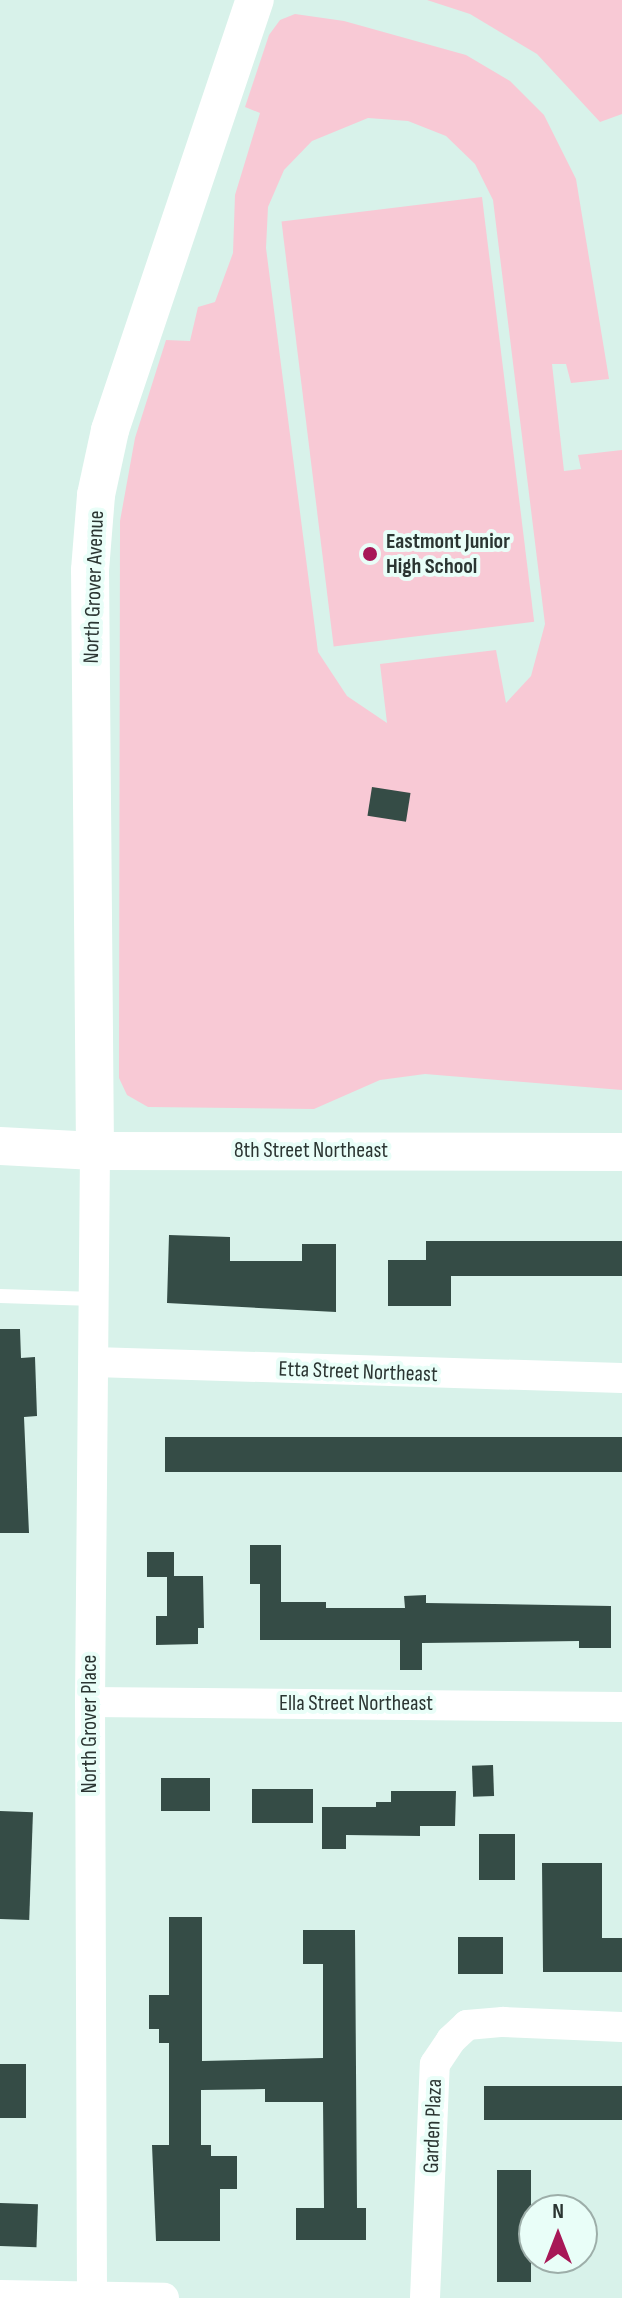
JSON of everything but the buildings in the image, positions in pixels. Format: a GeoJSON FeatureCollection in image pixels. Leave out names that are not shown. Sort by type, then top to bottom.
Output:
{"type":"FeatureCollection","features":[{"type":"Feature","properties":{"kind":"street","name":"North Grover Avenue"},"geometry":{"type":"LineString","coordinates":[[95,1151],[90,570],[96,495],[110,430],[255,0]]}},
{"type":"Feature","properties":{"kind":"street","name":"8th Street Northeast"},"geometry":{"type":"LineString","coordinates":[[0,1146],[95,1151],[622,1152]]}},
{"type":"Feature","properties":{"kind":"street","name":"North Grover Place"},"geometry":{"type":"LineString","coordinates":[[92,2297],[90,1702],[95,1151]]}},
{"type":"Feature","properties":{"kind":"street","name":"Etta Street Northeast"},"geometry":{"type":"LineString","coordinates":[[94,1362],[622,1378]]}},
{"type":"Feature","properties":{"kind":"street","name":"Ella Street Northeast"},"geometry":{"type":"LineString","coordinates":[[90,1702],[622,1707]]}},
{"type":"Feature","properties":{"kind":"street","name":"Garden Plaza"},"geometry":{"type":"LineString","coordinates":[[425,2298],[435,2064],[451,2040],[467,2025],[503,2022],[622,2027]]}},
{"type":"Feature","properties":{"kind":"street"},"geometry":{"type":"LineString","coordinates":[[0,2295],[164,2298]]}},
{"type":"Feature","properties":{"kind":"lane"},"geometry":{"type":"LineString","coordinates":[[0,1296],[94,1299]]}},
{"type":"Feature","properties":{"kind":"shaded area"},"geometry":{"type":"Polygon","coordinates":[[[427,0],[622,0],[622,114],[600,122],[537,54],[470,14],[427,0]]]}},
{"type":"Feature","properties":{"kind":"shaded area","name":"Eastmont Junior High School"},"geometry":{"type":"Polygon","coordinates":[[[295,14],[344,21],[466,55],[510,81],[544,115],[576,179],[609,379],[571,383],[566,364],[552,364],[564,471],[581,469],[578,455],[622,450],[622,1090],[425,1074],[380,1080],[314,1109],[148,1107],[127,1095],[119,1078],[120,521],[135,438],[166,340],[190,341],[198,307],[215,302],[233,253],[235,195],[260,113],[245,107],[269,35],[280,20],[295,14]],[[368,118],[312,141],[284,170],[268,207],[266,248],[318,652],[347,696],[387,723],[380,664],[496,650],[506,703],[531,676],[545,624],[493,200],[475,164],[446,136],[408,121],[368,118]]]}},
{"type":"Feature","properties":{"kind":"shaded area"},"geometry":{"type":"Polygon","coordinates":[[[482,197],[534,622],[334,646],[282,222],[482,197]]]}},
{"type":"Feature","properties":{"kind":"place","name":"Eastmont Junior High School"},"geometry":{"type":"Point","coordinates":[370,554]}}]}
